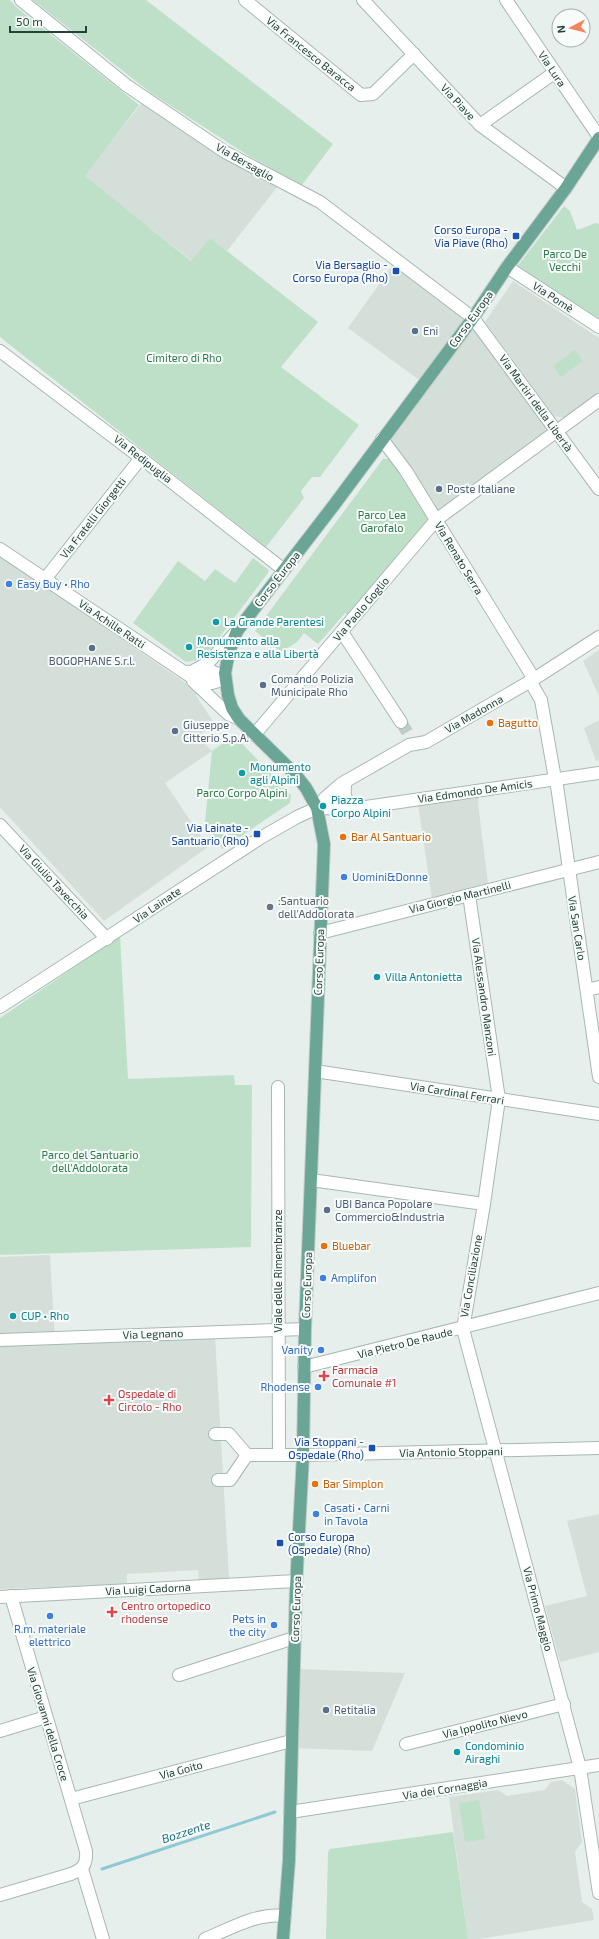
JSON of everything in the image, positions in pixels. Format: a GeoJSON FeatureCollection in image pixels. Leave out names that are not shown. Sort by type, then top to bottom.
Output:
{"type":"FeatureCollection","features":[{"type":"Feature","properties":{"kind":"main road","name":"Corso Europa"},"geometry":{"type":"LineString","coordinates":[[283,1939],[289,1860],[294,1638],[303,1456],[305,1329],[324,844],[317,808],[306,788],[295,774],[239,719],[228,695],[225,677],[229,652],[237,631],[473,318],[507,267],[566,188],[599,138]]}},
{"type":"Feature","properties":{"kind":"street","name":"Via Bersaglio"},"geometry":{"type":"LineString","coordinates":[[21,0],[126,85],[225,152],[320,202],[473,318]]}},
{"type":"Feature","properties":{"kind":"street","name":"Via Francesco Baracca"},"geometry":{"type":"LineString","coordinates":[[245,0],[361,95],[373,94],[414,54]]}},
{"type":"Feature","properties":{"kind":"street","name":"Via Piave"},"geometry":{"type":"LineString","coordinates":[[363,0],[480,125],[566,188]]}},
{"type":"Feature","properties":{"kind":"street","name":"Via Lura"},"geometry":{"type":"LineString","coordinates":[[506,0],[599,138]]}},
{"type":"Feature","properties":{"kind":"street"},"geometry":{"type":"LineString","coordinates":[[480,125],[554,73]]}},
{"type":"Feature","properties":{"kind":"street","name":"Via Pomè"},"geometry":{"type":"LineString","coordinates":[[507,267],[599,327]]}},
{"type":"Feature","properties":{"kind":"street","name":"Via Martiri della Libertà"},"geometry":{"type":"LineString","coordinates":[[473,318],[599,489]]}},
{"type":"Feature","properties":{"kind":"street","name":"Via Redipuglia"},"geometry":{"type":"LineString","coordinates":[[0,351],[141,458],[284,570]]}},
{"type":"Feature","properties":{"kind":"street","name":"Via Paolo Goglio"},"geometry":{"type":"LineString","coordinates":[[254,735],[436,520],[599,400]]}},
{"type":"Feature","properties":{"kind":"street","name":"Via Renato Serra"},"geometry":{"type":"LineString","coordinates":[[382,439],[406,471],[532,680],[540,700],[546,734]]}},
{"type":"Feature","properties":{"kind":"street","name":"Via Fratelli Giorgetti"},"geometry":{"type":"LineString","coordinates":[[45,579],[141,458]]}},
{"type":"Feature","properties":{"kind":"street","name":"Via Achille Ratti"},"geometry":{"type":"LineString","coordinates":[[0,549],[184,672],[228,714],[239,719]]}},
{"type":"Feature","properties":{"kind":"street"},"geometry":{"type":"LineString","coordinates":[[184,672],[204,667],[237,631]]}},
{"type":"Feature","properties":{"kind":"street"},"geometry":{"type":"LineString","coordinates":[[342,632],[401,722]]}},
{"type":"Feature","properties":{"kind":"street","name":"Via Madonna"},"geometry":{"type":"LineString","coordinates":[[346,781],[408,745],[412,740],[426,742],[532,680],[599,637]]}},
{"type":"Feature","properties":{"kind":"street"},"geometry":{"type":"LineString","coordinates":[[184,672],[211,671],[225,677]]}},
{"type":"Feature","properties":{"kind":"street","name":"Via San Carlo"},"geometry":{"type":"LineString","coordinates":[[546,734],[555,779],[568,870],[593,988],[599,1077]]}},
{"type":"Feature","properties":{"kind":"street","name":"Via Edmondo De Amicis"},"geometry":{"type":"LineString","coordinates":[[352,809],[599,773]]}},
{"type":"Feature","properties":{"kind":"street"},"geometry":{"type":"LineString","coordinates":[[317,808],[335,789],[346,781]]}},
{"type":"Feature","properties":{"kind":"street"},"geometry":{"type":"LineString","coordinates":[[346,781],[344,790],[345,797],[352,809]]}},
{"type":"Feature","properties":{"kind":"street"},"geometry":{"type":"LineString","coordinates":[[317,808],[352,809]]}},
{"type":"Feature","properties":{"kind":"street","name":"Via Lainate"},"geometry":{"type":"LineString","coordinates":[[0,1007],[262,837],[297,817],[317,808]]}},
{"type":"Feature","properties":{"kind":"street","name":"Via Giulio Tavecchia"},"geometry":{"type":"LineString","coordinates":[[0,825],[107,939]]}},
{"type":"Feature","properties":{"kind":"street","name":"Via Giorgio Martinelli"},"geometry":{"type":"LineString","coordinates":[[320,933],[599,862]]}},
{"type":"Feature","properties":{"kind":"street","name":"Via Alessandro Manzoni"},"geometry":{"type":"LineString","coordinates":[[469,895],[499,1099]]}},
{"type":"Feature","properties":{"kind":"street","name":"Via Cardinal Ferrari"},"geometry":{"type":"LineString","coordinates":[[315,1071],[599,1114]]}},
{"type":"Feature","properties":{"kind":"street","name":"Viale delle Rimembranze"},"geometry":{"type":"LineString","coordinates":[[278,1086],[278,1329],[280,1455]]}},
{"type":"Feature","properties":{"kind":"street","name":"Via Conciliazione"},"geometry":{"type":"LineString","coordinates":[[494,1451],[463,1328],[484,1204],[499,1099]]}},
{"type":"Feature","properties":{"kind":"street"},"geometry":{"type":"LineString","coordinates":[[311,1180],[484,1204]]}},
{"type":"Feature","properties":{"kind":"street","name":"Via Pietro De Raude"},"geometry":{"type":"LineString","coordinates":[[304,1368],[599,1293]]}},
{"type":"Feature","properties":{"kind":"street","name":"Via Legnano"},"geometry":{"type":"LineString","coordinates":[[0,1340],[305,1329]]}},
{"type":"Feature","properties":{"kind":"street"},"geometry":{"type":"LineString","coordinates":[[216,1434],[229,1434],[247,1455],[230,1480],[218,1480]]}},
{"type":"Feature","properties":{"kind":"street","name":"Via Antonio Stoppani"},"geometry":{"type":"LineString","coordinates":[[247,1455],[303,1456],[599,1448]]}},
{"type":"Feature","properties":{"kind":"street","name":"Via Primo Maggio"},"geometry":{"type":"LineString","coordinates":[[494,1451],[564,1704],[580,1768],[599,1893]]}},
{"type":"Feature","properties":{"kind":"street","name":"Via Luigi Cadorna"},"geometry":{"type":"LineString","coordinates":[[5,1597],[296,1581]]}},
{"type":"Feature","properties":{"kind":"street","name":"Via Giovanni della Croce"},"geometry":{"type":"LineString","coordinates":[[5,1597],[46,1717],[86,1851],[87,1860],[82,1869]]}},
{"type":"Feature","properties":{"kind":"street"},"geometry":{"type":"LineString","coordinates":[[179,1674],[294,1638]]}},
{"type":"Feature","properties":{"kind":"street","name":"Via Ippolito Nievo"},"geometry":{"type":"LineString","coordinates":[[406,1744],[564,1704]]}},
{"type":"Feature","properties":{"kind":"street"},"geometry":{"type":"LineString","coordinates":[[0,1731],[46,1717]]}},
{"type":"Feature","properties":{"kind":"street","name":"Via Goito"},"geometry":{"type":"LineString","coordinates":[[71,1799],[291,1741]]}},
{"type":"Feature","properties":{"kind":"street","name":"Via dei Cornaggia"},"geometry":{"type":"LineString","coordinates":[[290,1812],[599,1765]]}},
{"type":"Feature","properties":{"kind":"street"},"geometry":{"type":"LineString","coordinates":[[0,1895],[71,1874],[82,1869],[103,1939]]}},
{"type":"Feature","properties":{"kind":"street"},"geometry":{"type":"LineString","coordinates":[[205,1939],[261,1917],[275,1915],[285,1916]]}},
{"type":"Feature","properties":{"kind":"shaded area"},"geometry":{"type":"Polygon","coordinates":[[[144,100],[278,186],[227,251],[210,238],[192,261],[84,176],[144,100]]]}},
{"type":"Feature","properties":{"kind":"shaded area"},"geometry":{"type":"Polygon","coordinates":[[[395,262],[469,318],[422,382],[348,328],[395,262]]]}},
{"type":"Feature","properties":{"kind":"shaded area"},"geometry":{"type":"Polygon","coordinates":[[[513,281],[599,338],[599,392],[564,418],[554,416],[485,322],[513,281]]]}},
{"type":"Feature","properties":{"kind":"shaded area"},"geometry":{"type":"Polygon","coordinates":[[[473,321],[555,430],[436,518],[385,439],[473,321]]]}},
{"type":"Feature","properties":{"kind":"shaded area"},"geometry":{"type":"Polygon","coordinates":[[[0,556],[196,690],[196,696],[215,724],[197,736],[212,751],[165,783],[208,847],[104,921],[0,807],[0,556]]]}},
{"type":"Feature","properties":{"kind":"shaded area"},"geometry":{"type":"Polygon","coordinates":[[[599,650],[599,696],[583,661],[599,650]]]}},
{"type":"Feature","properties":{"kind":"shaded area"},"geometry":{"type":"Polygon","coordinates":[[[599,720],[599,760],[596,761],[584,728],[599,720]]]}},
{"type":"Feature","properties":{"kind":"shaded area"},"geometry":{"type":"Polygon","coordinates":[[[479,795],[478,803],[488,883],[432,899],[418,804],[479,795]]]}},
{"type":"Feature","properties":{"kind":"shaded area","name":"Ospedale di Circolo - Rho"},"geometry":{"type":"Polygon","coordinates":[[[50,1255],[55,1342],[215,1336],[229,1578],[199,1580],[198,1570],[127,1574],[127,1584],[0,1589],[0,1257],[50,1255]]]}},
{"type":"Feature","properties":{"kind":"shaded area"},"geometry":{"type":"Polygon","coordinates":[[[599,1514],[599,1652],[560,1662],[545,1606],[587,1596],[567,1521],[599,1514]]]}},
{"type":"Feature","properties":{"kind":"shaded area"},"geometry":{"type":"Polygon","coordinates":[[[296,1669],[405,1673],[372,1751],[293,1748],[296,1669]]]}},
{"type":"Feature","properties":{"kind":"shaded area"},"geometry":{"type":"Polygon","coordinates":[[[562,1780],[575,1789],[582,1842],[575,1852],[582,1902],[592,1909],[594,1920],[479,1939],[468,1939],[449,1797],[498,1790],[507,1796],[545,1790],[551,1782],[562,1780]]]}},
{"type":"Feature","properties":{"kind":"green space","name":"Cimitero di Rho"},"geometry":{"type":"Polygon","coordinates":[[[0,0],[10,0],[16,7],[139,105],[85,176],[191,261],[210,238],[318,322],[281,367],[359,425],[320,477],[312,477],[301,491],[304,498],[266,547],[0,337],[0,0]]]}},
{"type":"Feature","properties":{"kind":"green space"},"geometry":{"type":"Polygon","coordinates":[[[33,0],[146,0],[333,144],[302,185],[249,156],[151,93],[33,0]]]}},
{"type":"Feature","properties":{"kind":"green space","name":"Parco De Vecchi"},"geometry":{"type":"Polygon","coordinates":[[[564,206],[570,211],[577,230],[596,223],[599,224],[599,321],[516,268],[564,206]]]}},
{"type":"Feature","properties":{"kind":"green space"},"geometry":{"type":"Polygon","coordinates":[[[575,350],[583,361],[561,377],[553,366],[575,350]]]}},
{"type":"Feature","properties":{"kind":"green space","name":"Parco Lea Garofalo"},"geometry":{"type":"Polygon","coordinates":[[[383,459],[390,459],[429,521],[350,617],[345,613],[318,644],[304,633],[297,642],[281,652],[255,631],[383,459]]]}},
{"type":"Feature","properties":{"kind":"green space"},"geometry":{"type":"Polygon","coordinates":[[[253,558],[269,570],[268,573],[203,659],[186,662],[133,623],[178,561],[205,581],[215,569],[235,583],[253,558]]]}},
{"type":"Feature","properties":{"kind":"green space","name":"Parco Corpo Alpini"},"geometry":{"type":"Polygon","coordinates":[[[234,735],[291,795],[290,803],[222,849],[205,822],[212,751],[234,735]]]}},
{"type":"Feature","properties":{"kind":"green space","name":"Parco del Santuario dell'Addolorata"},"geometry":{"type":"Polygon","coordinates":[[[120,936],[128,1079],[234,1075],[235,1085],[252,1085],[251,1247],[0,1255],[0,1018],[120,936]]]}},
{"type":"Feature","properties":{"kind":"green space"},"geometry":{"type":"Polygon","coordinates":[[[479,1800],[485,1839],[465,1842],[459,1803],[479,1800]]]}},
{"type":"Feature","properties":{"kind":"green space"},"geometry":{"type":"Polygon","coordinates":[[[453,1832],[468,1939],[326,1939],[328,1852],[330,1849],[453,1832]]]}},
{"type":"Feature","properties":{"kind":"waterway","name":"Bozzente"},"geometry":{"type":"LineString","coordinates":[[102,1869],[275,1812]]}},
{"type":"Feature","properties":{"kind":"tunnel"},"geometry":{"type":"LineString","coordinates":[[401,722],[409,735]]}},
{"type":"Feature","properties":{"kind":"place","name":"Corso Europa - Via Piave (Rho)"},"geometry":{"type":"Point","coordinates":[516,236]}},
{"type":"Feature","properties":{"kind":"place","name":"Via Bersaglio - Corso Europa (Rho)"},"geometry":{"type":"Point","coordinates":[396,271]}},
{"type":"Feature","properties":{"kind":"place","name":"Eni"},"geometry":{"type":"Point","coordinates":[415,331]}},
{"type":"Feature","properties":{"kind":"place","name":"Poste Italiane"},"geometry":{"type":"Point","coordinates":[439,489]}},
{"type":"Feature","properties":{"kind":"place","name":"Easy Buy • Rho"},"geometry":{"type":"Point","coordinates":[9,584]}},
{"type":"Feature","properties":{"kind":"place","name":"La Grande Parentesi"},"geometry":{"type":"Point","coordinates":[216,622]}},
{"type":"Feature","properties":{"kind":"place","name":"Monumento alla Resistenza e alla Libertà"},"geometry":{"type":"Point","coordinates":[189,647]}},
{"type":"Feature","properties":{"kind":"place","name":"BOGOPHANE S.r.l."},"geometry":{"type":"Point","coordinates":[92,648]}},
{"type":"Feature","properties":{"kind":"place","name":"Comando Polizia Municipale Rho"},"geometry":{"type":"Point","coordinates":[263,685]}},
{"type":"Feature","properties":{"kind":"place","name":"Bagutto"},"geometry":{"type":"Point","coordinates":[490,723]}},
{"type":"Feature","properties":{"kind":"place","name":"Giuseppe Citterio S.p.A."},"geometry":{"type":"Point","coordinates":[175,731]}},
{"type":"Feature","properties":{"kind":"place","name":"Monumento agli Alpini"},"geometry":{"type":"Point","coordinates":[242,773]}},
{"type":"Feature","properties":{"kind":"place","name":"Piazza Corpo Alpini"},"geometry":{"type":"Point","coordinates":[323,806]}},
{"type":"Feature","properties":{"kind":"place","name":"Via Lainate - Santuario (Rho)"},"geometry":{"type":"Point","coordinates":[257,834]}},
{"type":"Feature","properties":{"kind":"place","name":"Bar Al Santuario"},"geometry":{"type":"Point","coordinates":[343,837]}},
{"type":"Feature","properties":{"kind":"place","name":"Uomini&Donne"},"geometry":{"type":"Point","coordinates":[344,877]}},
{"type":"Feature","properties":{"kind":"place","name":":Santuario dell'Addolorata"},"geometry":{"type":"Point","coordinates":[270,907]}},
{"type":"Feature","properties":{"kind":"place","name":"Villa Antonietta"},"geometry":{"type":"Point","coordinates":[377,977]}},
{"type":"Feature","properties":{"kind":"place","name":"UBI Banca Popolare Commercio&Industria"},"geometry":{"type":"Point","coordinates":[327,1210]}},
{"type":"Feature","properties":{"kind":"place","name":"Bluebar"},"geometry":{"type":"Point","coordinates":[324,1246]}},
{"type":"Feature","properties":{"kind":"place","name":"Amplifon"},"geometry":{"type":"Point","coordinates":[323,1278]}},
{"type":"Feature","properties":{"kind":"place","name":"CUP • Rho"},"geometry":{"type":"Point","coordinates":[13,1316]}},
{"type":"Feature","properties":{"kind":"place","name":"Vanity"},"geometry":{"type":"Point","coordinates":[321,1350]}},
{"type":"Feature","properties":{"kind":"place","name":"Farmacia Comunale #1"},"geometry":{"type":"Point","coordinates":[324,1376]}},
{"type":"Feature","properties":{"kind":"place","name":"Rhodense"},"geometry":{"type":"Point","coordinates":[318,1387]}},
{"type":"Feature","properties":{"kind":"place","name":"Ospedale di Circolo - Rho"},"geometry":{"type":"Point","coordinates":[109,1400]}},
{"type":"Feature","properties":{"kind":"place","name":"Via Stoppani - Ospedale (Rho)"},"geometry":{"type":"Point","coordinates":[372,1448]}},
{"type":"Feature","properties":{"kind":"place","name":"Bar Simplon"},"geometry":{"type":"Point","coordinates":[315,1484]}},
{"type":"Feature","properties":{"kind":"place","name":"Casati • Carni in Tavola"},"geometry":{"type":"Point","coordinates":[316,1514]}},
{"type":"Feature","properties":{"kind":"place","name":"Corso Europa (Ospedale) (Rho)"},"geometry":{"type":"Point","coordinates":[280,1543]}},
{"type":"Feature","properties":{"kind":"place","name":"Centro ortopedico rhodense"},"geometry":{"type":"Point","coordinates":[112,1612]}},
{"type":"Feature","properties":{"kind":"place","name":"R.m. materiale elettrico"},"geometry":{"type":"Point","coordinates":[50,1616]}},
{"type":"Feature","properties":{"kind":"place","name":"Pets in the city"},"geometry":{"type":"Point","coordinates":[274,1625]}},
{"type":"Feature","properties":{"kind":"place","name":"Retitalia"},"geometry":{"type":"Point","coordinates":[326,1710]}},
{"type":"Feature","properties":{"kind":"place","name":"Condominio Airaghi"},"geometry":{"type":"Point","coordinates":[457,1752]}}]}
